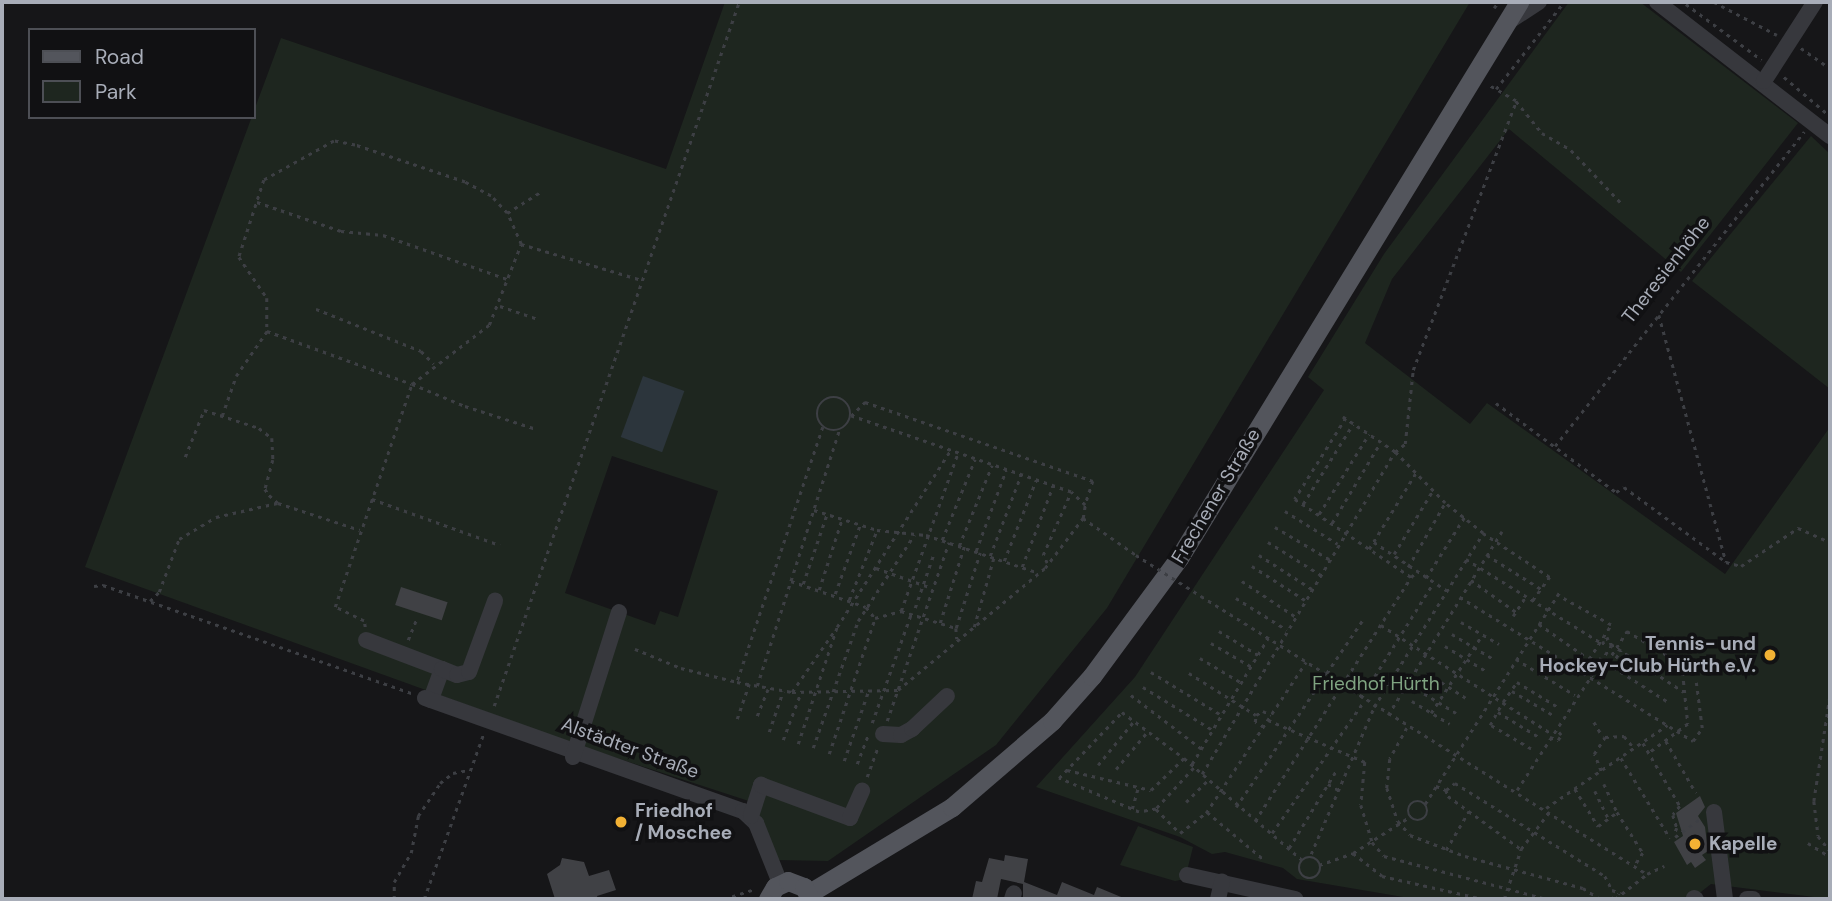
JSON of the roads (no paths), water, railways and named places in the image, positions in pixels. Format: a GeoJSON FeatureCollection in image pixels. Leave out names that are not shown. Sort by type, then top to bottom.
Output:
{"type":"FeatureCollection","features":[{"type":"Feature","properties":{"kind":"main road","name":"Frechener Straße"},"geometry":{"type":"LineString","coordinates":[[809,897],[953,807],[1052,721],[1092,676],[1179,558],[1519,2]]}},
{"type":"Feature","properties":{"kind":"main road"},"geometry":{"type":"LineString","coordinates":[[760,894],[780,883],[796,883],[809,897]]}},
{"type":"Feature","properties":{"kind":"street"},"geometry":{"type":"LineString","coordinates":[[1508,22],[1539,2]]}},
{"type":"Feature","properties":{"kind":"street"},"geometry":{"type":"LineString","coordinates":[[1657,2],[1768,75],[1830,136]]}},
{"type":"Feature","properties":{"kind":"street"},"geometry":{"type":"LineString","coordinates":[[1768,75],[1815,2]]}},
{"type":"Feature","properties":{"kind":"street"},"geometry":{"type":"LineString","coordinates":[[366,640],[457,676],[469,672],[495,601]]}},
{"type":"Feature","properties":{"kind":"street"},"geometry":{"type":"LineString","coordinates":[[574,754],[619,612]]}},
{"type":"Feature","properties":{"kind":"street","name":"Alstädter Straße"},"geometry":{"type":"LineString","coordinates":[[442,669],[428,699],[701,802],[751,816]]}},
{"type":"Feature","properties":{"kind":"street"},"geometry":{"type":"LineString","coordinates":[[883,734],[901,735],[912,729],[947,696]]}},
{"type":"Feature","properties":{"kind":"street"},"geometry":{"type":"LineString","coordinates":[[780,883],[751,816],[761,785],[850,818],[862,791]]}},
{"type":"Feature","properties":{"kind":"street"},"geometry":{"type":"LineString","coordinates":[[1714,812],[1725,899]]}},
{"type":"Feature","properties":{"kind":"street"},"geometry":{"type":"LineString","coordinates":[[1187,875],[1295,899]]}},
{"type":"Feature","properties":{"kind":"street"},"geometry":{"type":"LineString","coordinates":[[1217,899],[1222,881]]}},
{"type":"Feature","properties":{"kind":"place","name":"Tennis- und Hockey-Club Hürth e.V."},"geometry":{"type":"Point","coordinates":[1770,655]}},
{"type":"Feature","properties":{"kind":"place","name":"Friedhof / Moschee"},"geometry":{"type":"Point","coordinates":[621,822]}},
{"type":"Feature","properties":{"kind":"place","name":"Kapelle"},"geometry":{"type":"Point","coordinates":[1695,844]}},
{"type":"Feature","properties":{"kind":"park label","name":"Friedhof Hürth"},"geometry":{"type":"Point","coordinates":[1376,684]}}]}
